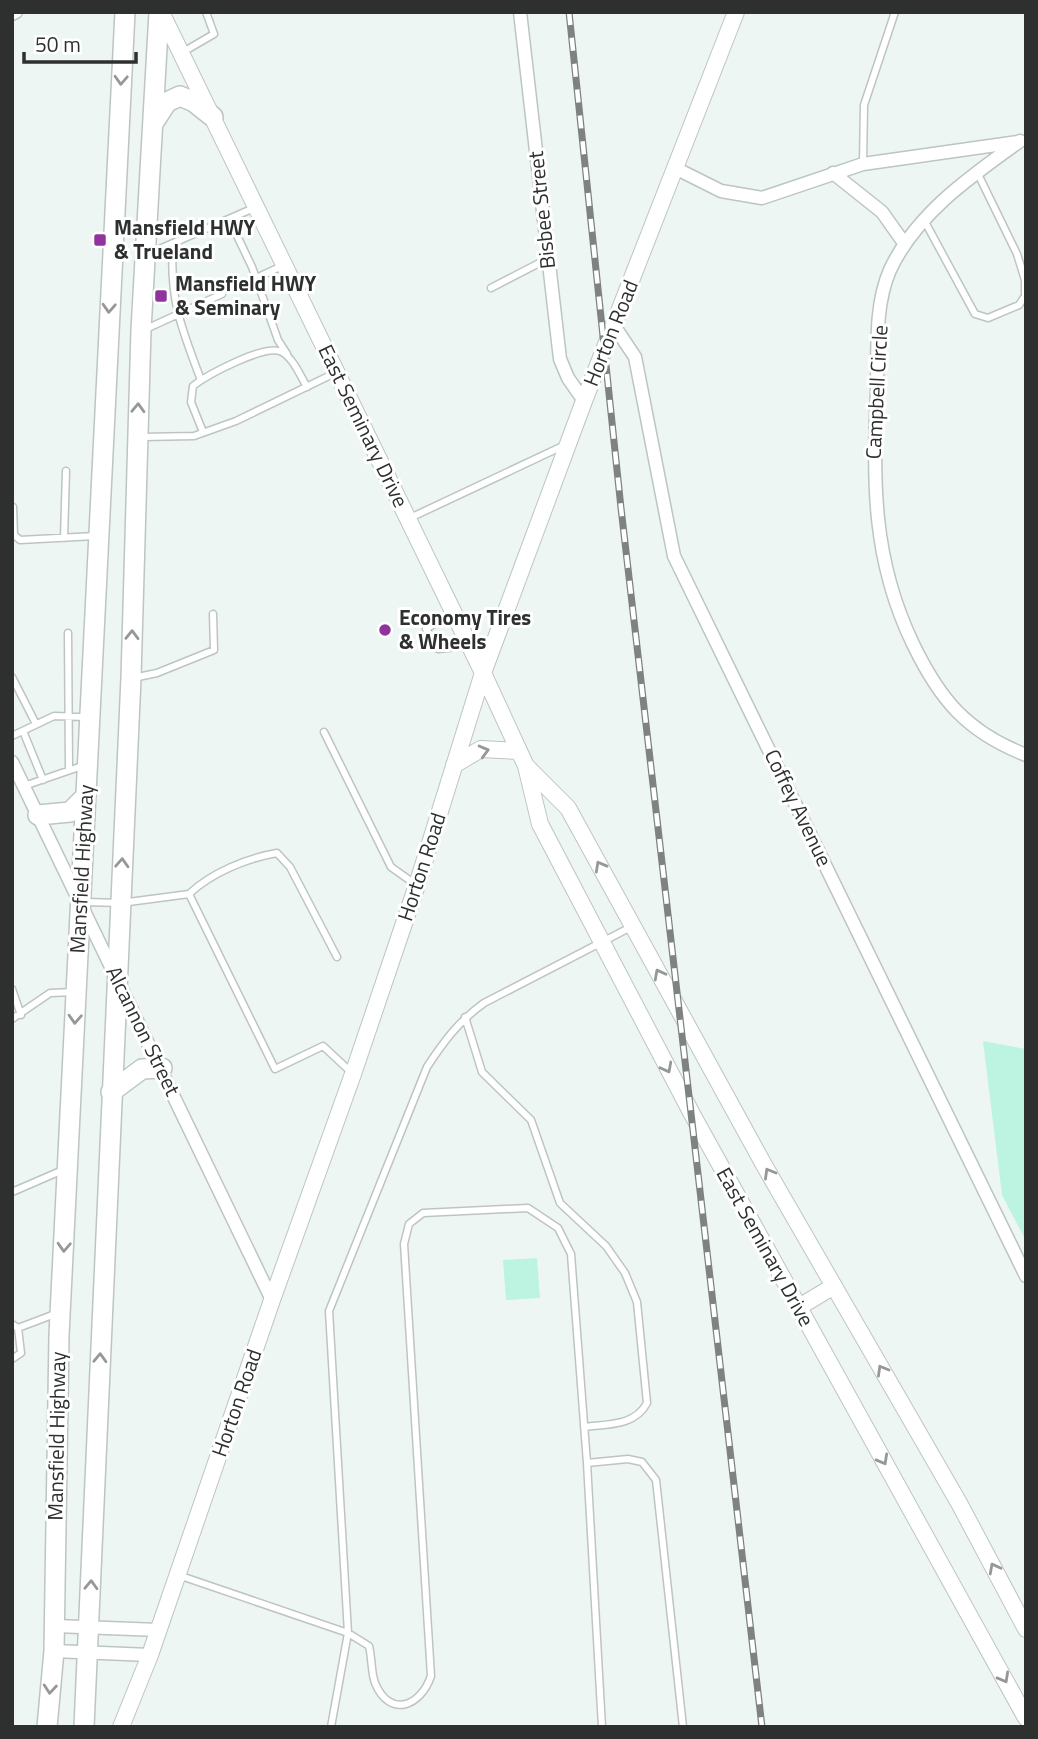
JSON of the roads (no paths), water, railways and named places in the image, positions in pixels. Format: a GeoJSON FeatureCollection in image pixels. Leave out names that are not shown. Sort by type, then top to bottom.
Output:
{"type":"FeatureCollection","features":[{"type":"Feature","properties":{"kind":"main road","name":"Mansfield Highway"},"geometry":{"type":"LineString","coordinates":[[47,1727],[54,1651],[55,1473],[79,902],[86,796],[78,767],[89,717],[125,12]]}},
{"type":"Feature","properties":{"kind":"main road","name":"Mansfield Highway"},"geometry":{"type":"LineString","coordinates":[[85,1727],[131,678],[141,332],[160,12]]}},
{"type":"Feature","properties":{"kind":"main road","name":"East Seminary Drive"},"geometry":{"type":"LineString","coordinates":[[160,12],[182,52],[483,673],[526,766],[540,824],[692,1114],[1026,1718]]}},
{"type":"Feature","properties":{"kind":"main road","name":"Horton Road"},"geometry":{"type":"LineString","coordinates":[[121,1727],[159,1630],[353,1074],[417,885],[483,673],[584,401],[736,12]]}},
{"type":"Feature","properties":{"kind":"main road"},"geometry":{"type":"LineString","coordinates":[[154,123],[167,102],[180,96],[194,102],[213,117]]}},
{"type":"Feature","properties":{"kind":"main road"},"geometry":{"type":"LineString","coordinates":[[454,765],[481,749],[518,751]]}},
{"type":"Feature","properties":{"kind":"main road","name":"East Seminary Drive"},"geometry":{"type":"LineString","coordinates":[[526,766],[568,808],[834,1286],[959,1503],[1026,1629]]}},
{"type":"Feature","properties":{"kind":"main road"},"geometry":{"type":"LineString","coordinates":[[38,815],[71,812],[86,796]]}},
{"type":"Feature","properties":{"kind":"main road"},"geometry":{"type":"LineString","coordinates":[[111,1092],[142,1069],[162,1068]]}},
{"type":"Feature","properties":{"kind":"main road"},"geometry":{"type":"LineString","coordinates":[[799,1307],[834,1286]]}},
{"type":"Feature","properties":{"kind":"street","name":"Bisbee Street"},"geometry":{"type":"LineString","coordinates":[[520,12],[560,359],[568,379],[584,401]]}},
{"type":"Feature","properties":{"kind":"street"},"geometry":{"type":"LineString","coordinates":[[675,168],[721,191],[762,198],[863,164],[1023,141]]}},
{"type":"Feature","properties":{"kind":"street","name":"Campbell Circle"},"geometry":{"type":"LineString","coordinates":[[1023,141],[977,172],[924,220],[904,243],[886,281],[879,340],[873,466],[883,565],[900,618],[940,694],[983,735],[1026,755]]}},
{"type":"Feature","properties":{"kind":"street"},"geometry":{"type":"LineString","coordinates":[[833,173],[882,212],[904,243]]}},
{"type":"Feature","properties":{"kind":"street","name":"Coffey Avenue"},"geometry":{"type":"LineString","coordinates":[[615,327],[635,357],[674,556],[1026,1276]]}},
{"type":"Feature","properties":{"kind":"street","name":"Alcannon Street"},"geometry":{"type":"LineString","coordinates":[[12,763],[272,1300]]}},
{"type":"Feature","properties":{"kind":"street"},"geometry":{"type":"LineString","coordinates":[[55,1626],[159,1630]]}},
{"type":"Feature","properties":{"kind":"street"},"geometry":{"type":"LineString","coordinates":[[54,1651],[150,1655]]}},
{"type":"Feature","properties":{"kind":"lane"},"geometry":{"type":"LineString","coordinates":[[182,52],[214,34],[206,12]]}},
{"type":"Feature","properties":{"kind":"lane"},"geometry":{"type":"LineString","coordinates":[[863,164],[864,105],[895,12]]}},
{"type":"Feature","properties":{"kind":"lane"},"geometry":{"type":"LineString","coordinates":[[924,220],[975,314],[988,318],[1019,305],[1025,296],[1022,269],[977,172]]}},
{"type":"Feature","properties":{"kind":"lane"},"geometry":{"type":"LineString","coordinates":[[147,255],[257,207]]}},
{"type":"Feature","properties":{"kind":"lane"},"geometry":{"type":"LineString","coordinates":[[229,219],[252,267],[254,279],[275,324],[278,340],[307,387]]}},
{"type":"Feature","properties":{"kind":"lane"},"geometry":{"type":"LineString","coordinates":[[173,244],[171,269],[176,315],[201,380]]}},
{"type":"Feature","properties":{"kind":"lane"},"geometry":{"type":"LineString","coordinates":[[491,288],[547,259]]}},
{"type":"Feature","properties":{"kind":"lane"},"geometry":{"type":"LineString","coordinates":[[234,288],[285,264]]}},
{"type":"Feature","properties":{"kind":"lane"},"geometry":{"type":"LineString","coordinates":[[141,332],[222,294]]}},
{"type":"Feature","properties":{"kind":"lane"},"geometry":{"type":"LineString","coordinates":[[203,432],[191,402],[193,386],[260,351],[279,350],[288,356]]}},
{"type":"Feature","properties":{"kind":"lane"},"geometry":{"type":"LineString","coordinates":[[137,437],[194,436],[236,421],[337,372]]}},
{"type":"Feature","properties":{"kind":"lane"},"geometry":{"type":"LineString","coordinates":[[408,519],[568,444]]}},
{"type":"Feature","properties":{"kind":"lane"},"geometry":{"type":"LineString","coordinates":[[64,538],[66,471]]}},
{"type":"Feature","properties":{"kind":"lane"},"geometry":{"type":"LineString","coordinates":[[13,508],[14,535],[20,540],[98,536]]}},
{"type":"Feature","properties":{"kind":"lane"},"geometry":{"type":"LineString","coordinates":[[453,613],[427,626],[435,648],[469,645]]}},
{"type":"Feature","properties":{"kind":"lane"},"geometry":{"type":"LineString","coordinates":[[131,678],[157,673],[214,650],[213,614]]}},
{"type":"Feature","properties":{"kind":"lane"},"geometry":{"type":"LineString","coordinates":[[24,786],[78,767],[68,716],[68,633]]}},
{"type":"Feature","properties":{"kind":"lane"},"geometry":{"type":"LineString","coordinates":[[12,677],[36,724]]}},
{"type":"Feature","properties":{"kind":"lane"},"geometry":{"type":"LineString","coordinates":[[12,736],[54,716],[89,717]]}},
{"type":"Feature","properties":{"kind":"lane"},"geometry":{"type":"LineString","coordinates":[[23,731],[43,779]]}},
{"type":"Feature","properties":{"kind":"lane"},"geometry":{"type":"LineString","coordinates":[[324,732],[391,867],[417,885]]}},
{"type":"Feature","properties":{"kind":"lane"},"geometry":{"type":"LineString","coordinates":[[79,902],[121,903],[189,894],[202,882],[259,856],[277,853],[290,867],[337,957]]}},
{"type":"Feature","properties":{"kind":"lane"},"geometry":{"type":"LineString","coordinates":[[189,894],[275,1069],[323,1046],[353,1074]]}},
{"type":"Feature","properties":{"kind":"lane"},"geometry":{"type":"LineString","coordinates":[[331,1727],[348,1633],[329,1311],[428,1067],[446,1037],[465,1017],[484,1003],[633,926]]}},
{"type":"Feature","properties":{"kind":"lane"},"geometry":{"type":"LineString","coordinates":[[12,989],[20,1015]]}},
{"type":"Feature","properties":{"kind":"lane"},"geometry":{"type":"LineString","coordinates":[[12,1019],[50,993],[76,992]]}},
{"type":"Feature","properties":{"kind":"lane"},"geometry":{"type":"LineString","coordinates":[[465,1017],[482,1072],[531,1120],[560,1203],[606,1245],[625,1273],[637,1302],[647,1403],[641,1415],[629,1421],[584,1427]]}},
{"type":"Feature","properties":{"kind":"lane"},"geometry":{"type":"LineString","coordinates":[[12,1192],[68,1168]]}},
{"type":"Feature","properties":{"kind":"lane"},"geometry":{"type":"LineString","coordinates":[[178,1575],[348,1633],[369,1646],[374,1662],[373,1680],[382,1696],[395,1704],[410,1704],[425,1693],[430,1676],[404,1244],[409,1224],[424,1213],[528,1208],[558,1227],[571,1254],[587,1463],[602,1727]]}},
{"type":"Feature","properties":{"kind":"lane"},"geometry":{"type":"LineString","coordinates":[[12,1359],[21,1353],[15,1326],[61,1313]]}},
{"type":"Feature","properties":{"kind":"lane"},"geometry":{"type":"LineString","coordinates":[[587,1463],[628,1458],[642,1462],[656,1480],[683,1727]]}},
{"type":"Feature","properties":{"kind":"railway"},"geometry":{"type":"LineString","coordinates":[[569,12],[621,508],[762,1727]]}},
{"type":"Feature","properties":{"kind":"place","name":"Mansfield HWY & Trueland"},"geometry":{"type":"Point","coordinates":[100,240]}},
{"type":"Feature","properties":{"kind":"place","name":"Mansfield HWY & Seminary"},"geometry":{"type":"Point","coordinates":[161,296]}},
{"type":"Feature","properties":{"kind":"place","name":"Economy Tires & Wheels"},"geometry":{"type":"Point","coordinates":[385,630]}}]}
